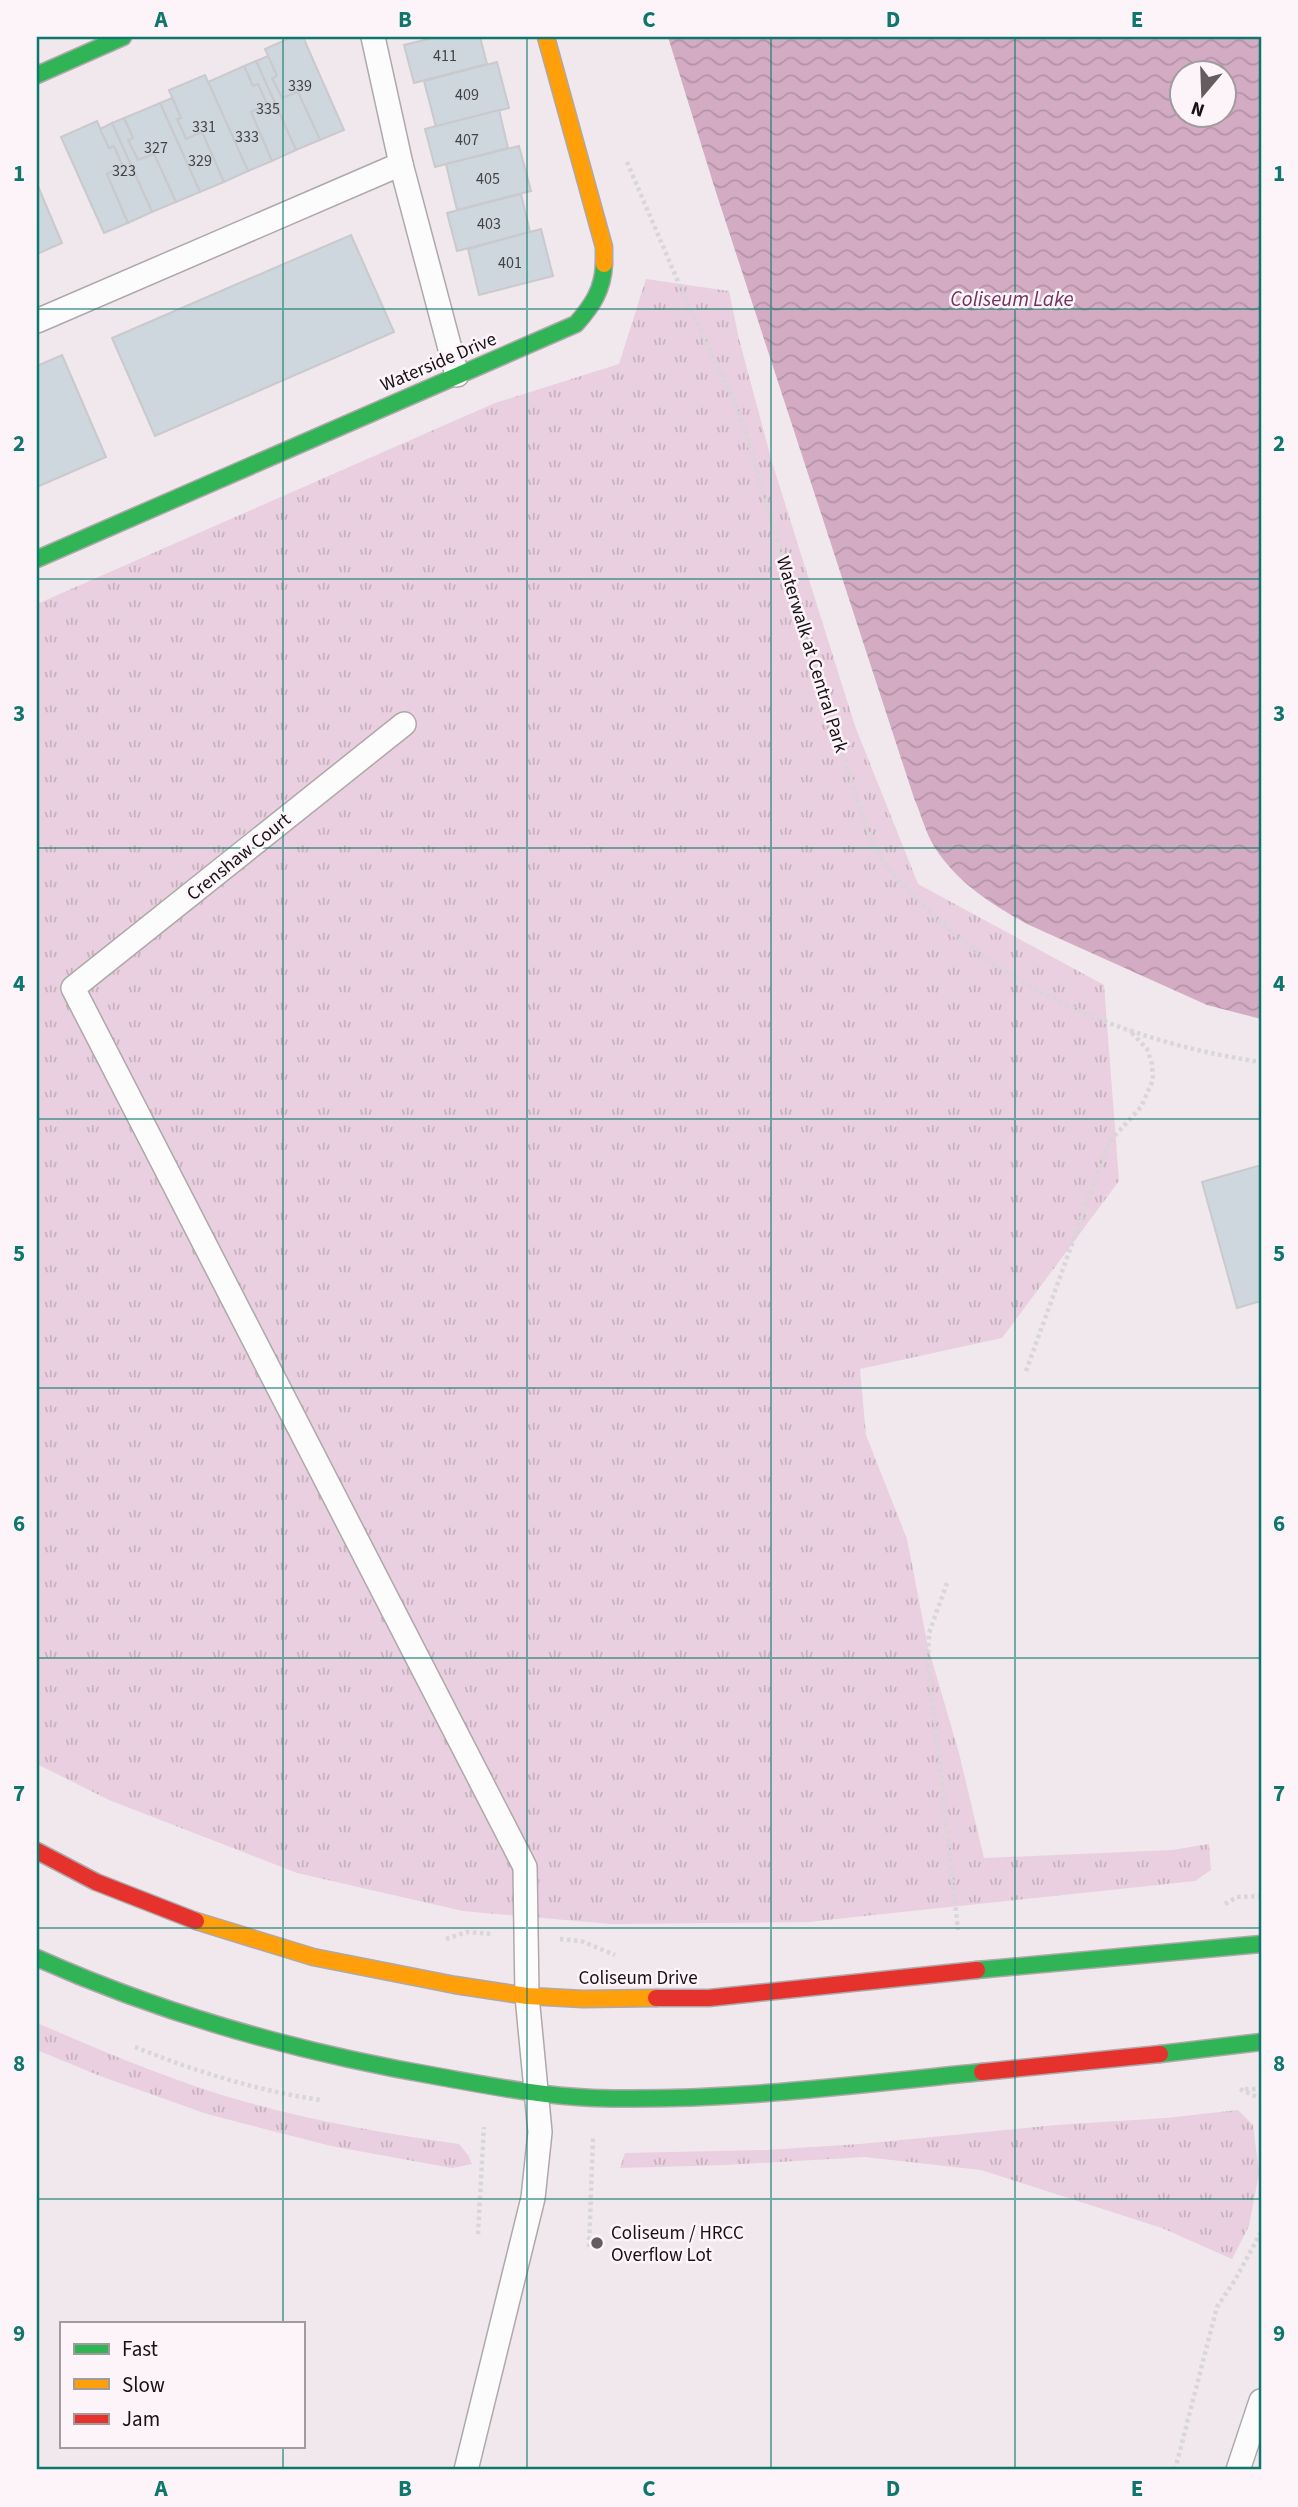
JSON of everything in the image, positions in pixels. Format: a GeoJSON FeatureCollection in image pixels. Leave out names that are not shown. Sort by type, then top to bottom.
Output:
{"type":"FeatureCollection","features":[{"type":"Feature","properties":{"kind":"street"},"geometry":{"type":"LineString","coordinates":[[37,75],[123,37]]}},
{"type":"Feature","properties":{"kind":"street","name":"Waterside Drive"},"geometry":{"type":"LineString","coordinates":[[37,559],[576,324],[596,301],[605,277],[604,247],[546,37]]}},
{"type":"Feature","properties":{"kind":"street","name":"Coliseum Drive"},"geometry":{"type":"LineString","coordinates":[[37,1851],[96,1882],[216,1928],[313,1957],[527,1996],[583,1999],[709,1998],[900,1977],[1261,1944]]}},
{"type":"Feature","properties":{"kind":"street"},"geometry":{"type":"LineString","coordinates":[[37,1958],[77,1977],[153,2006],[293,2049],[383,2068],[538,2093],[590,2098],[693,2098],[1067,2064],[1261,2042]]}},
{"type":"Feature","properties":{"kind":"lane"},"geometry":{"type":"LineString","coordinates":[[373,37],[401,164],[457,375]]}},
{"type":"Feature","properties":{"kind":"lane"},"geometry":{"type":"LineString","coordinates":[[37,321],[401,164]]}},
{"type":"Feature","properties":{"kind":"lane","name":"Crenshaw Court"},"geometry":{"type":"LineString","coordinates":[[404,724],[73,988],[525,1867],[527,1996]]}},
{"type":"Feature","properties":{"kind":"lane"},"geometry":{"type":"LineString","coordinates":[[466,2470],[533,2198],[540,2132],[527,1996]]}},
{"type":"Feature","properties":{"kind":"lane"},"geometry":{"type":"LineString","coordinates":[[1248,2458],[1261,2401]]}},
{"type":"Feature","properties":{"kind":"path","name":"Waterwalk at Central Park"},"geometry":{"type":"LineString","coordinates":[[624,156],[744,427],[830,713],[868,828],[885,863],[942,925],[969,948],[1030,986],[1128,1029],[1184,1047],[1261,1062]]}},
{"type":"Feature","properties":{"kind":"path"},"geometry":{"type":"LineString","coordinates":[[1026,1371],[1109,1142],[1141,1107],[1149,1094],[1153,1080],[1152,1064],[1146,1049],[1128,1029]]}},
{"type":"Feature","properties":{"kind":"path"},"geometry":{"type":"LineString","coordinates":[[947,1583],[929,1633],[928,1660],[959,1934]]}},
{"type":"Feature","properties":{"kind":"path"},"geometry":{"type":"LineString","coordinates":[[1237,1897],[1261,1896]]}},
{"type":"Feature","properties":{"kind":"path"},"geometry":{"type":"LineString","coordinates":[[433,1939],[446,1939],[467,1932]]}},
{"type":"Feature","properties":{"kind":"path"},"geometry":{"type":"LineString","coordinates":[[126,2043],[159,2057],[229,2078],[289,2095],[328,2101]]}},
{"type":"Feature","properties":{"kind":"path"},"geometry":{"type":"LineString","coordinates":[[1244,2090],[1261,2089]]}},
{"type":"Feature","properties":{"kind":"path"},"geometry":{"type":"LineString","coordinates":[[471,2124],[484,2126],[478,2234]]}},
{"type":"Feature","properties":{"kind":"path"},"geometry":{"type":"LineString","coordinates":[[1175,2470],[1217,2307],[1261,2232]]}},
{"type":"Feature","properties":{"kind":"green space"},"geometry":{"type":"Polygon","coordinates":[[[646,279],[729,291],[772,462],[855,726],[918,884],[1104,985],[1119,1181],[1002,1338],[860,1369],[866,1435],[907,1539],[928,1647],[959,1753],[984,1858],[1172,1850],[1209,1844],[1211,1870],[1195,1881],[808,1922],[611,1924],[463,1911],[297,1873],[109,1800],[37,1764],[37,604],[495,403],[619,364],[646,279]]]}},
{"type":"Feature","properties":{"kind":"green space"},"geometry":{"type":"Polygon","coordinates":[[[37,2023],[166,2076],[246,2102],[351,2126],[459,2144],[472,2164],[452,2168],[331,2146],[207,2114],[100,2076],[37,2050],[37,2023]]]}},
{"type":"Feature","properties":{"kind":"green space"},"geometry":{"type":"Polygon","coordinates":[[[1238,2110],[1253,2125],[1259,2173],[1249,2226],[1232,2259],[1162,2228],[981,2170],[865,2157],[620,2168],[625,2153],[767,2150],[860,2144],[1238,2110]]]}},
{"type":"Feature","properties":{"kind":"water","name":"Coliseum Lake"},"geometry":{"type":"Polygon","coordinates":[[[668,37],[1261,37],[1261,1019],[1207,1005],[1027,924],[1001,909],[976,892],[944,860],[926,830],[668,37]]]}},
{"type":"Feature","properties":{"kind":"building"},"geometry":{"type":"Polygon","coordinates":[[[292,37],[303,37],[344,130],[320,140],[298,92],[282,98],[272,78],[277,76],[265,49],[292,37]]]}},
{"type":"Feature","properties":{"kind":"building"},"geometry":{"type":"Polygon","coordinates":[[[436,37],[480,37],[487,64],[414,83],[404,45],[436,37]]]}},
{"type":"Feature","properties":{"kind":"building"},"geometry":{"type":"Polygon","coordinates":[[[268,56],[277,76],[272,78],[282,98],[298,92],[320,140],[296,150],[256,61],[268,56]]]}},
{"type":"Feature","properties":{"kind":"building"},"geometry":{"type":"Polygon","coordinates":[[[256,61],[296,150],[272,161],[251,112],[267,104],[258,84],[253,86],[244,66],[256,61]]]}},
{"type":"Feature","properties":{"kind":"building"},"geometry":{"type":"Polygon","coordinates":[[[497,62],[509,108],[436,127],[424,81],[497,62]]]}},
{"type":"Feature","properties":{"kind":"building"},"geometry":{"type":"Polygon","coordinates":[[[244,66],[253,86],[258,84],[267,104],[251,112],[272,161],[248,171],[208,82],[244,66]]]}},
{"type":"Feature","properties":{"kind":"building"},"geometry":{"type":"Polygon","coordinates":[[[205,75],[248,171],[224,182],[202,132],[186,139],[177,119],[181,118],[169,90],[205,75]]]}},
{"type":"Feature","properties":{"kind":"building"},"geometry":{"type":"Polygon","coordinates":[[[172,98],[186,139],[202,132],[224,182],[200,192],[160,103],[172,98]]]}},
{"type":"Feature","properties":{"kind":"building"},"geometry":{"type":"Polygon","coordinates":[[[160,103],[200,192],[176,202],[154,154],[138,160],[128,140],[133,138],[124,118],[160,103]]]}},
{"type":"Feature","properties":{"kind":"building"},"geometry":{"type":"Polygon","coordinates":[[[499,110],[508,148],[435,167],[425,129],[499,110]]]}},
{"type":"Feature","properties":{"kind":"building"},"geometry":{"type":"Polygon","coordinates":[[[124,118],[133,138],[128,140],[138,160],[154,154],[176,202],[152,212],[112,123],[124,118]]]}},
{"type":"Feature","properties":{"kind":"building"},"geometry":{"type":"Polygon","coordinates":[[[97,121],[109,148],[114,146],[123,167],[107,174],[128,223],[104,233],[61,137],[97,121]]]}},
{"type":"Feature","properties":{"kind":"building"},"geometry":{"type":"Polygon","coordinates":[[[112,123],[152,212],[128,223],[107,174],[123,167],[114,146],[109,148],[100,129],[112,123]]]}},
{"type":"Feature","properties":{"kind":"building"},"geometry":{"type":"Polygon","coordinates":[[[519,146],[531,191],[457,210],[446,164],[519,146]]]}},
{"type":"Feature","properties":{"kind":"building"},"geometry":{"type":"Polygon","coordinates":[[[37,184],[62,243],[37,254],[37,184]]]}},
{"type":"Feature","properties":{"kind":"building"},"geometry":{"type":"Polygon","coordinates":[[[521,194],[530,232],[457,251],[447,213],[521,194]]]}},
{"type":"Feature","properties":{"kind":"building"},"geometry":{"type":"Polygon","coordinates":[[[541,229],[553,276],[479,295],[468,249],[541,229]]]}},
{"type":"Feature","properties":{"kind":"building"},"geometry":{"type":"Polygon","coordinates":[[[351,235],[394,332],[155,436],[112,338],[351,235]]]}},
{"type":"Feature","properties":{"kind":"building"},"geometry":{"type":"Polygon","coordinates":[[[62,355],[106,457],[37,487],[37,366],[62,355]]]}},
{"type":"Feature","properties":{"kind":"building"},"geometry":{"type":"Polygon","coordinates":[[[1261,1165],[1261,1301],[1237,1308],[1202,1182],[1261,1165]]]}},
{"type":"Feature","properties":{"kind":"traffic: fast"},"geometry":{"type":"LineString","coordinates":[[37,75],[123,37]]}},
{"type":"Feature","properties":{"kind":"traffic: fast"},"geometry":{"type":"LineString","coordinates":[[37,559],[576,324],[596,297],[604,264]]}},
{"type":"Feature","properties":{"kind":"traffic: fast"},"geometry":{"type":"LineString","coordinates":[[977,1970],[1261,1944]]}},
{"type":"Feature","properties":{"kind":"traffic: fast"},"geometry":{"type":"LineString","coordinates":[[37,1958],[135,1998],[286,2044],[389,2067],[536,2093],[641,2099],[739,2095],[982,2072]]}},
{"type":"Feature","properties":{"kind":"traffic: fast"},"geometry":{"type":"LineString","coordinates":[[1160,2054],[1261,2042]]}},
{"type":"Feature","properties":{"kind":"traffic: slow"},"geometry":{"type":"LineString","coordinates":[[546,37],[604,247],[604,264]]}},
{"type":"Feature","properties":{"kind":"traffic: slow"},"geometry":{"type":"LineString","coordinates":[[196,1921],[313,1957],[455,1985],[527,1996],[583,1999],[656,1998]]}},
{"type":"Feature","properties":{"kind":"traffic: jam"},"geometry":{"type":"LineString","coordinates":[[37,1851],[96,1882],[196,1921]]}},
{"type":"Feature","properties":{"kind":"traffic: jam"},"geometry":{"type":"LineString","coordinates":[[656,1998],[709,1998],[977,1970]]}},
{"type":"Feature","properties":{"kind":"traffic: jam"},"geometry":{"type":"LineString","coordinates":[[982,2072],[1160,2054]]}},
{"type":"Feature","properties":{"kind":"place","name":"Coliseum / HRCC Overflow Lot"},"geometry":{"type":"Point","coordinates":[597,2243]}}]}
